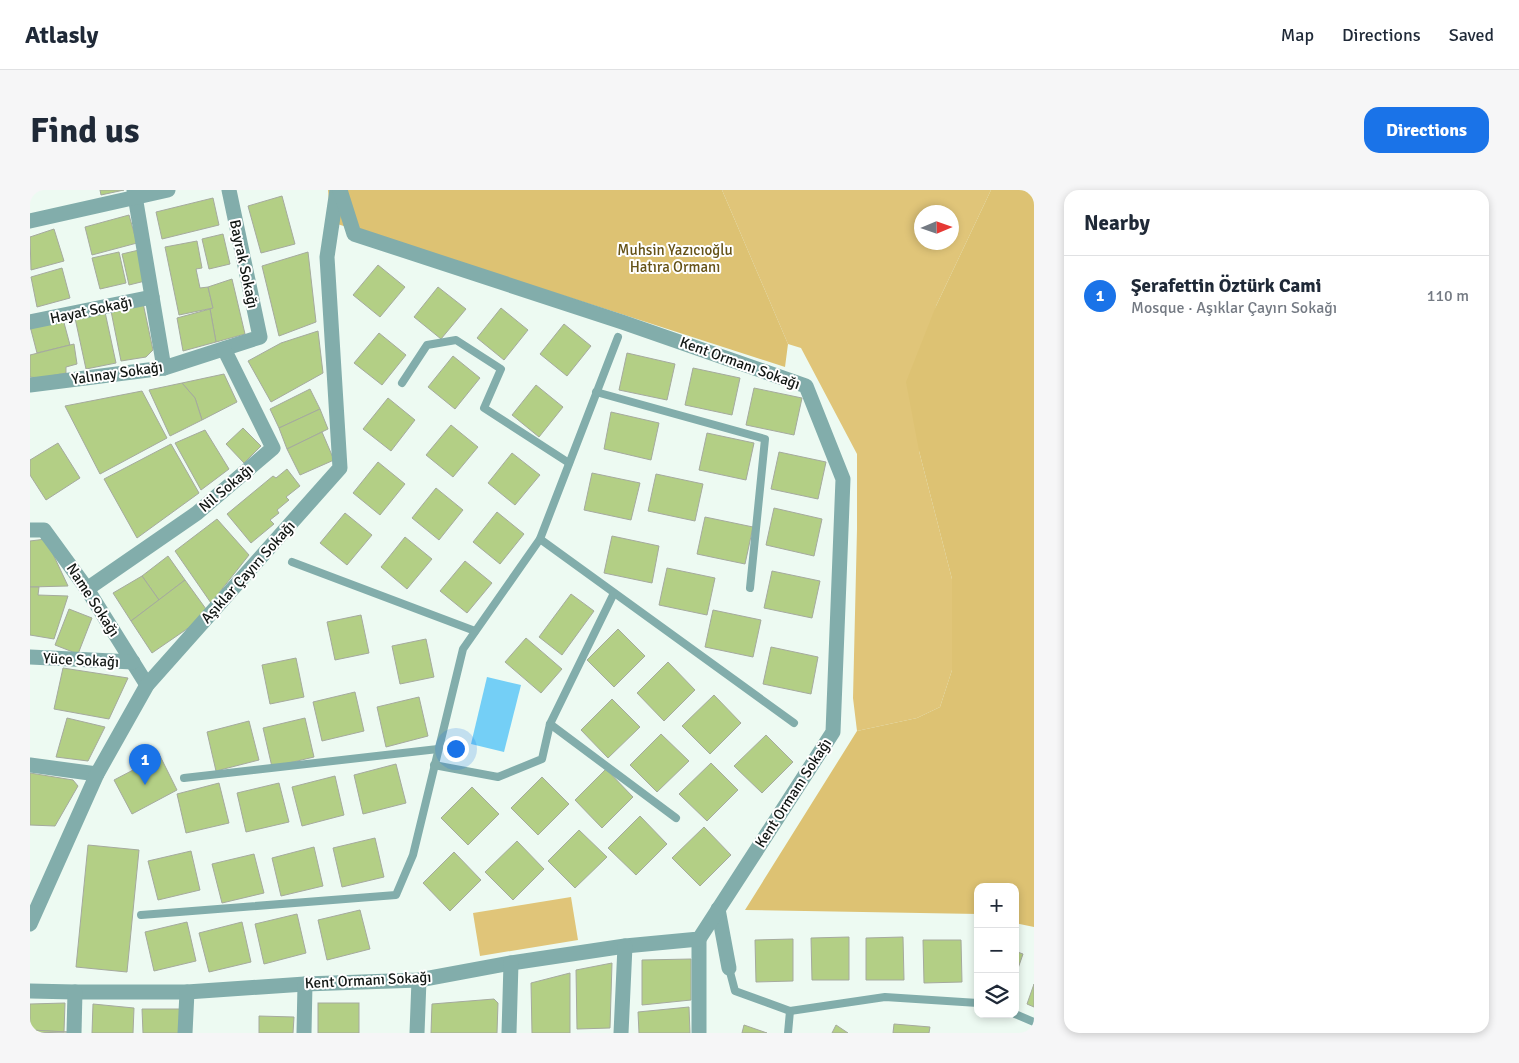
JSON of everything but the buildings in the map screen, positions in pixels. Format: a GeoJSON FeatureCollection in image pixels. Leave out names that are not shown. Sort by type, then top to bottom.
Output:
{"type":"FeatureCollection","features":[{"type":"Feature","properties":{"kind":"street"},"geometry":{"type":"LineString","coordinates":[[30,221],[135,194],[168,190]]}},
{"type":"Feature","properties":{"kind":"street","name":"Bayrak Sokağı"},"geometry":{"type":"LineString","coordinates":[[228,190],[260,337]]}},
{"type":"Feature","properties":{"kind":"street","name":"Kent Ormanı Sokağı"},"geometry":{"type":"LineString","coordinates":[[30,991],[188,992],[305,984],[419,980],[511,963],[625,946],[699,939],[833,732],[842,479],[806,386],[622,322],[354,234],[338,190]]}},
{"type":"Feature","properties":{"kind":"street","name":"Aşıklar Çayırı Sokağı"},"geometry":{"type":"LineString","coordinates":[[30,924],[97,774],[147,685],[340,468],[327,257],[338,190]]}},
{"type":"Feature","properties":{"kind":"street"},"geometry":{"type":"LineString","coordinates":[[135,194],[164,368]]}},
{"type":"Feature","properties":{"kind":"street","name":"Hayat Sokağı"},"geometry":{"type":"LineString","coordinates":[[30,322],[152,297]]}},
{"type":"Feature","properties":{"kind":"street"},"geometry":{"type":"LineString","coordinates":[[618,337],[622,322]]}},
{"type":"Feature","properties":{"kind":"street","name":"Yalınay Sokağı"},"geometry":{"type":"LineString","coordinates":[[30,384],[164,368],[260,337]]}},
{"type":"Feature","properties":{"kind":"street","name":"Nil Sokağı"},"geometry":{"type":"LineString","coordinates":[[87,589],[196,513],[273,448],[224,349]]}},
{"type":"Feature","properties":{"kind":"street","name":"Name Sokağı"},"geometry":{"type":"LineString","coordinates":[[30,530],[44,530],[87,589],[147,685]]}},
{"type":"Feature","properties":{"kind":"street","name":"Yüce Sokağı"},"geometry":{"type":"LineString","coordinates":[[30,657],[133,662]]}},
{"type":"Feature","properties":{"kind":"street"},"geometry":{"type":"LineString","coordinates":[[30,765],[97,774]]}},
{"type":"Feature","properties":{"kind":"street"},"geometry":{"type":"LineString","coordinates":[[718,909],[729,968]]}},
{"type":"Feature","properties":{"kind":"street"},"geometry":{"type":"LineString","coordinates":[[699,939],[699,1033]]}},
{"type":"Feature","properties":{"kind":"street"},"geometry":{"type":"LineString","coordinates":[[621,1033],[625,946]]}},
{"type":"Feature","properties":{"kind":"street"},"geometry":{"type":"LineString","coordinates":[[509,1033],[511,963]]}},
{"type":"Feature","properties":{"kind":"street"},"geometry":{"type":"LineString","coordinates":[[417,1033],[419,980]]}},
{"type":"Feature","properties":{"kind":"street"},"geometry":{"type":"LineString","coordinates":[[304,1033],[305,984]]}},
{"type":"Feature","properties":{"kind":"street"},"geometry":{"type":"LineString","coordinates":[[74,1033],[75,992]]}},
{"type":"Feature","properties":{"kind":"street"},"geometry":{"type":"LineString","coordinates":[[185,1033],[188,992]]}},
{"type":"Feature","properties":{"kind":"lane"},"geometry":{"type":"LineString","coordinates":[[140,915],[396,895],[413,855],[463,649],[540,539],[618,337]]}},
{"type":"Feature","properties":{"kind":"lane"},"geometry":{"type":"LineString","coordinates":[[402,383],[427,344],[456,340],[501,370],[484,408],[569,463]]}},
{"type":"Feature","properties":{"kind":"lane"},"geometry":{"type":"LineString","coordinates":[[596,392],[765,439],[750,588]]}},
{"type":"Feature","properties":{"kind":"lane"},"geometry":{"type":"LineString","coordinates":[[540,539],[794,723]]}},
{"type":"Feature","properties":{"kind":"lane"},"geometry":{"type":"LineString","coordinates":[[292,562],[475,631]]}},
{"type":"Feature","properties":{"kind":"lane"},"geometry":{"type":"LineString","coordinates":[[434,765],[498,777],[542,759],[550,724],[614,593]]}},
{"type":"Feature","properties":{"kind":"lane"},"geometry":{"type":"LineString","coordinates":[[550,724],[676,818]]}},
{"type":"Feature","properties":{"kind":"lane"},"geometry":{"type":"LineString","coordinates":[[184,778],[438,749]]}},
{"type":"Feature","properties":{"kind":"lane"},"geometry":{"type":"LineString","coordinates":[[729,968],[735,990],[790,1011],[885,997],[974,1003]]}},
{"type":"Feature","properties":{"kind":"lane"},"geometry":{"type":"LineString","coordinates":[[788,1033],[790,1011]]}},
{"type":"Feature","properties":{"kind":"lane"},"geometry":{"type":"LineString","coordinates":[[1019,1016],[1034,1022]]}},
{"type":"Feature","properties":{"kind":"shaded area"},"geometry":{"type":"Polygon","coordinates":[[[722,190],[991,190],[936,306],[919,451],[952,579],[952,670],[940,707],[917,718],[857,731],[853,698],[857,454],[801,348],[788,344],[722,190]]]}},
{"type":"Feature","properties":{"kind":"shaded area"},"geometry":{"type":"Polygon","coordinates":[[[571,897],[578,940],[480,956],[473,913],[571,897]]]}},
{"type":"Feature","properties":{"kind":"green space","name":"Muhsin Yazıcıoğlu Hatıra Ormanı"},"geometry":{"type":"Polygon","coordinates":[[[328,190],[722,190],[788,344],[785,367],[331,222],[328,190]]]}},
{"type":"Feature","properties":{"kind":"green space"},"geometry":{"type":"Polygon","coordinates":[[[991,190],[1034,190],[1034,927],[1019,924],[1019,883],[974,883],[974,914],[745,910],[857,731],[917,718],[940,707],[952,670],[952,579],[919,451],[906,382],[936,306],[991,190]]]}},
{"type":"Feature","properties":{"kind":"water"},"geometry":{"type":"Polygon","coordinates":[[[487,677],[521,685],[504,752],[471,744],[487,677]]]}},
{"type":"Feature","properties":{"kind":"place","name":"Şerafettin Öztürk Cami"},"geometry":{"type":"Point","coordinates":[145,785]}}]}
